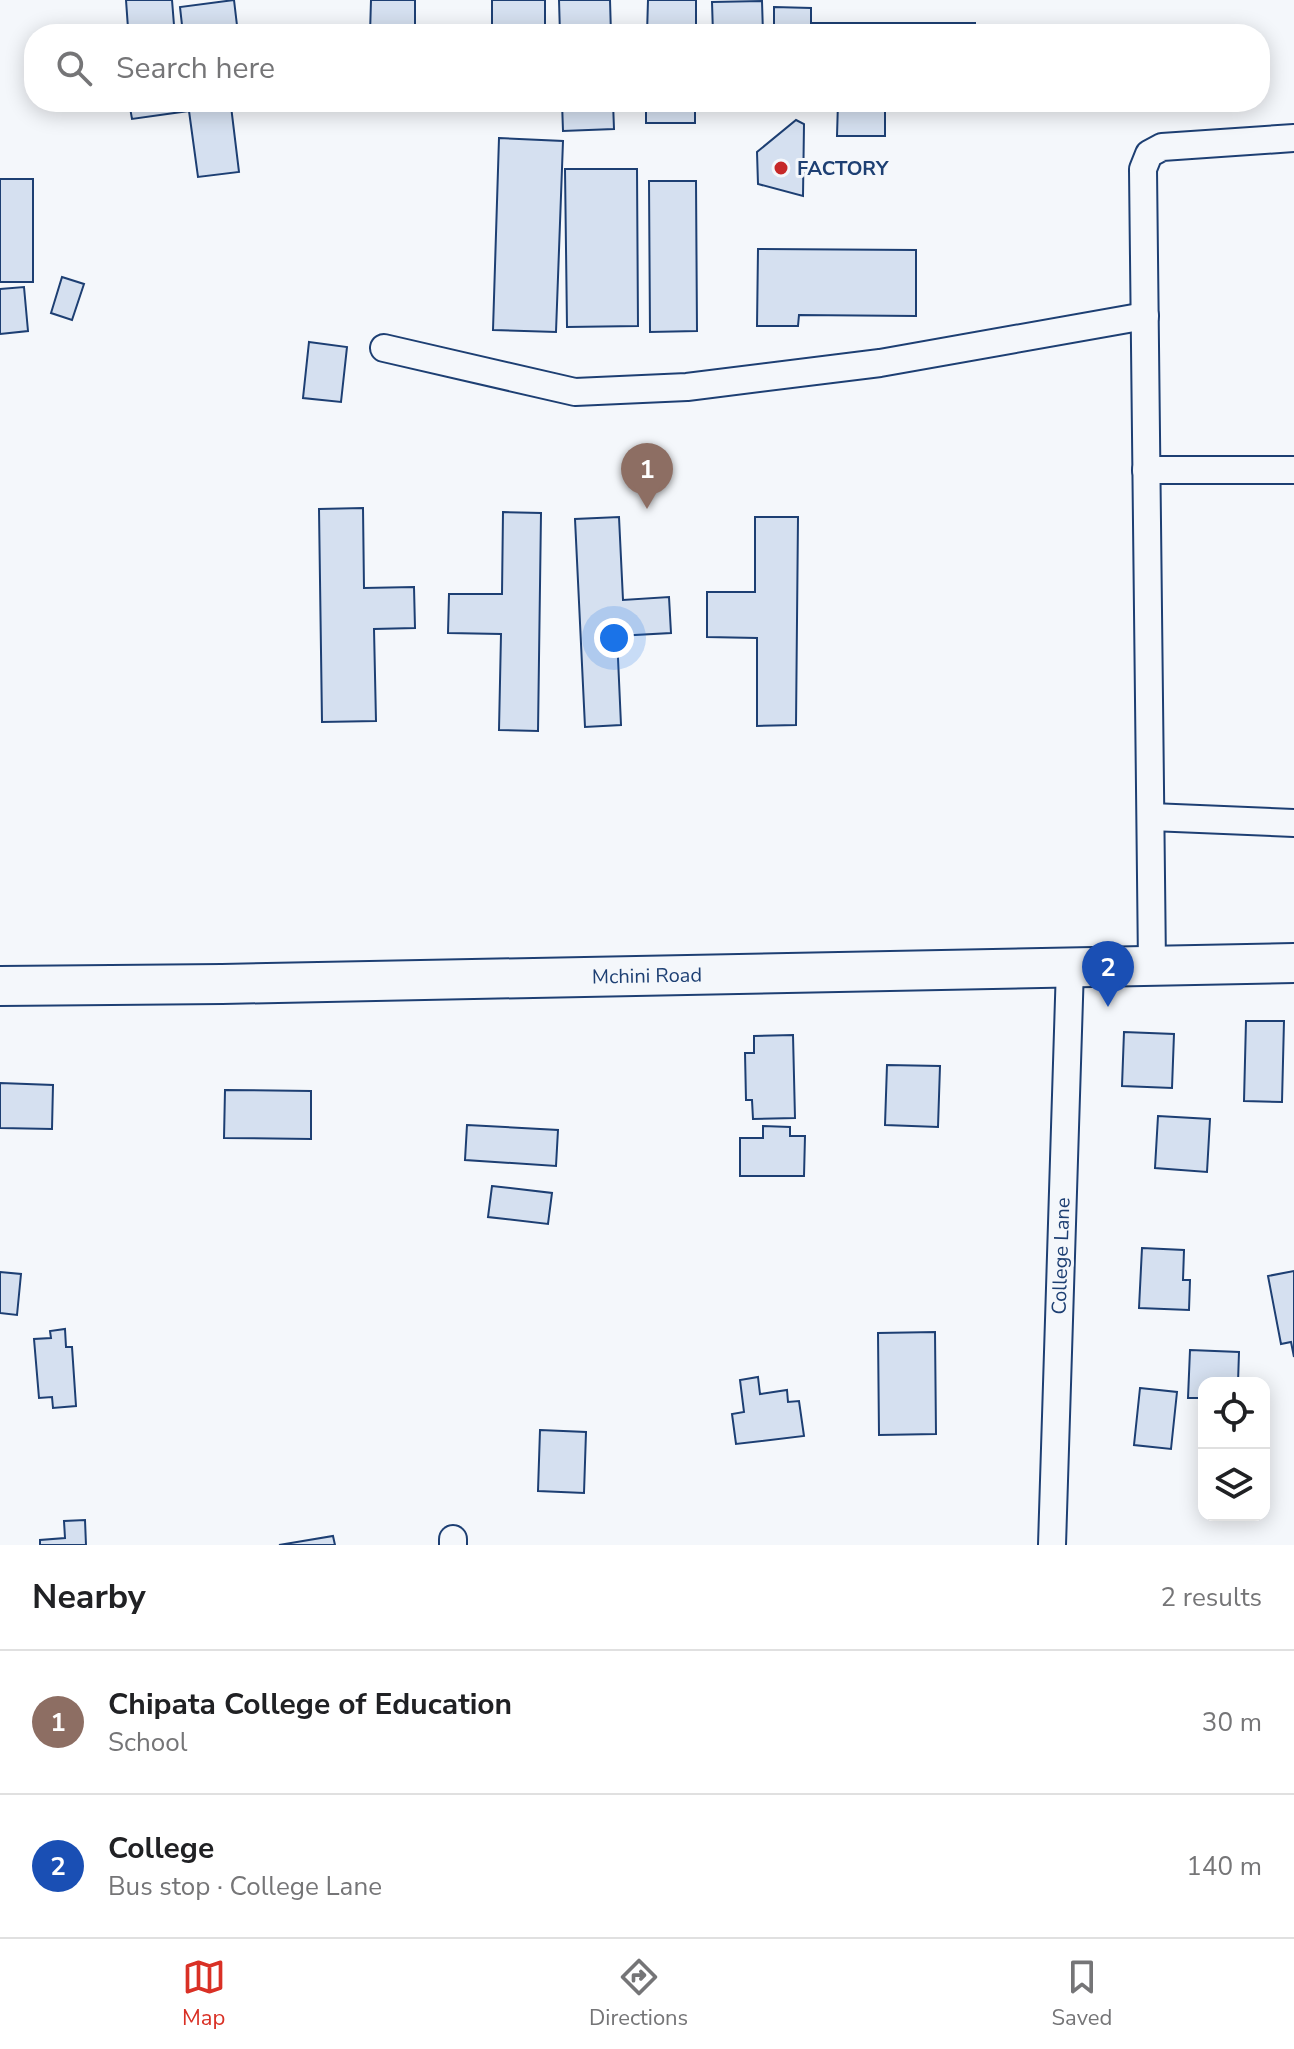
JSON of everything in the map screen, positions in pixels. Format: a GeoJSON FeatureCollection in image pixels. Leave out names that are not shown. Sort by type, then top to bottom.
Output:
{"type":"FeatureCollection","features":[{"type":"Feature","properties":{"kind":"street"},"geometry":{"type":"LineString","coordinates":[[1152,965],[1143,169],[1149,154],[1162,147],[1294,138]]}},
{"type":"Feature","properties":{"kind":"street"},"geometry":{"type":"LineString","coordinates":[[384,348],[575,392],[687,387],[880,363],[1145,316]]}},
{"type":"Feature","properties":{"kind":"street"},"geometry":{"type":"LineString","coordinates":[[1146,470],[1294,470]]}},
{"type":"Feature","properties":{"kind":"street"},"geometry":{"type":"LineString","coordinates":[[1151,817],[1294,823]]}},
{"type":"Feature","properties":{"kind":"street","name":"Mchini Road"},"geometry":{"type":"LineString","coordinates":[[0,986],[1294,963]]}},
{"type":"Feature","properties":{"kind":"street","name":"College Lane"},"geometry":{"type":"LineString","coordinates":[[1052,1545],[1070,967]]}},
{"type":"Feature","properties":{"kind":"building"},"geometry":{"type":"Polygon","coordinates":[[[126,0],[172,0],[174,24],[128,24],[126,0]]]}},
{"type":"Feature","properties":{"kind":"building"},"geometry":{"type":"Polygon","coordinates":[[[234,0],[237,24],[182,24],[180,7],[234,0]]]}},
{"type":"Feature","properties":{"kind":"building"},"geometry":{"type":"Polygon","coordinates":[[[371,0],[415,0],[415,24],[370,24],[371,0]]]}},
{"type":"Feature","properties":{"kind":"building"},"geometry":{"type":"Polygon","coordinates":[[[492,0],[545,0],[545,24],[492,24],[492,0]]]}},
{"type":"Feature","properties":{"kind":"building"},"geometry":{"type":"Polygon","coordinates":[[[559,0],[610,0],[611,24],[560,24],[559,0]]]}},
{"type":"Feature","properties":{"kind":"building"},"geometry":{"type":"Polygon","coordinates":[[[648,0],[696,0],[696,24],[647,24],[648,0]]]}},
{"type":"Feature","properties":{"kind":"building"},"geometry":{"type":"Polygon","coordinates":[[[762,1],[763,24],[713,24],[712,2],[762,1]]]}},
{"type":"Feature","properties":{"kind":"building"},"geometry":{"type":"Polygon","coordinates":[[[774,7],[811,8],[811,23],[975,23],[975,24],[774,24],[774,7]]]}},
{"type":"Feature","properties":{"kind":"building"},"geometry":{"type":"Polygon","coordinates":[[[131,112],[182,112],[132,119],[131,112]]]}},
{"type":"Feature","properties":{"kind":"building"},"geometry":{"type":"Polygon","coordinates":[[[189,112],[232,112],[239,172],[198,177],[189,112]]]}},
{"type":"Feature","properties":{"kind":"building"},"geometry":{"type":"Polygon","coordinates":[[[562,112],[613,112],[614,129],[563,131],[562,112]]]}},
{"type":"Feature","properties":{"kind":"building"},"geometry":{"type":"Polygon","coordinates":[[[646,112],[695,112],[695,123],[646,123],[646,112]]]}},
{"type":"Feature","properties":{"kind":"building"},"geometry":{"type":"Polygon","coordinates":[[[838,112],[885,112],[885,136],[837,136],[838,112]]]}},
{"type":"Feature","properties":{"kind":"building","name":"FACTORY"},"geometry":{"type":"Polygon","coordinates":[[[796,120],[804,124],[803,196],[758,184],[757,152],[796,120]]]}},
{"type":"Feature","properties":{"kind":"building"},"geometry":{"type":"Polygon","coordinates":[[[499,138],[563,141],[556,332],[493,330],[499,138]]]}},
{"type":"Feature","properties":{"kind":"building"},"geometry":{"type":"Polygon","coordinates":[[[565,169],[637,169],[638,326],[567,327],[565,169]]]}},
{"type":"Feature","properties":{"kind":"building"},"geometry":{"type":"Polygon","coordinates":[[[0,179],[33,179],[33,282],[0,282],[0,179]]]}},
{"type":"Feature","properties":{"kind":"building"},"geometry":{"type":"Polygon","coordinates":[[[649,181],[696,181],[697,331],[650,332],[649,181]]]}},
{"type":"Feature","properties":{"kind":"building"},"geometry":{"type":"Polygon","coordinates":[[[758,249],[916,250],[916,316],[799,315],[798,326],[757,326],[758,249]]]}},
{"type":"Feature","properties":{"kind":"building"},"geometry":{"type":"Polygon","coordinates":[[[62,277],[84,284],[72,320],[51,313],[62,277]]]}},
{"type":"Feature","properties":{"kind":"building"},"geometry":{"type":"Polygon","coordinates":[[[24,287],[28,331],[0,334],[0,289],[24,287]]]}},
{"type":"Feature","properties":{"kind":"building"},"geometry":{"type":"Polygon","coordinates":[[[309,342],[347,347],[341,402],[303,398],[309,342]]]}},
{"type":"Feature","properties":{"kind":"building"},"geometry":{"type":"Polygon","coordinates":[[[363,508],[364,588],[414,587],[415,628],[374,629],[376,721],[322,722],[319,509],[363,508]]]}},
{"type":"Feature","properties":{"kind":"building"},"geometry":{"type":"Polygon","coordinates":[[[503,512],[541,513],[538,731],[499,730],[501,634],[448,633],[449,594],[502,594],[503,512]]]}},
{"type":"Feature","properties":{"kind":"building"},"geometry":{"type":"Polygon","coordinates":[[[619,517],[623,600],[669,597],[671,633],[617,636],[621,725],[585,727],[575,519],[619,517]]]}},
{"type":"Feature","properties":{"kind":"building"},"geometry":{"type":"Polygon","coordinates":[[[755,517],[798,517],[796,725],[757,726],[757,638],[707,637],[707,592],[755,592],[755,517]]]}},
{"type":"Feature","properties":{"kind":"building"},"geometry":{"type":"Polygon","coordinates":[[[1246,1021],[1284,1021],[1282,1102],[1244,1101],[1246,1021]]]}},
{"type":"Feature","properties":{"kind":"building"},"geometry":{"type":"Polygon","coordinates":[[[1124,1032],[1174,1034],[1172,1088],[1122,1086],[1124,1032]]]}},
{"type":"Feature","properties":{"kind":"building"},"geometry":{"type":"Polygon","coordinates":[[[793,1035],[795,1118],[753,1119],[752,1100],[746,1100],[745,1053],[754,1053],[754,1036],[793,1035]]]}},
{"type":"Feature","properties":{"kind":"building"},"geometry":{"type":"Polygon","coordinates":[[[887,1065],[940,1066],[938,1127],[885,1125],[887,1065]]]}},
{"type":"Feature","properties":{"kind":"building"},"geometry":{"type":"Polygon","coordinates":[[[0,1083],[53,1085],[52,1129],[0,1128],[0,1083]]]}},
{"type":"Feature","properties":{"kind":"building"},"geometry":{"type":"Polygon","coordinates":[[[225,1090],[311,1091],[311,1139],[224,1138],[225,1090]]]}},
{"type":"Feature","properties":{"kind":"building"},"geometry":{"type":"Polygon","coordinates":[[[1158,1116],[1210,1119],[1207,1172],[1155,1168],[1158,1116]]]}},
{"type":"Feature","properties":{"kind":"building"},"geometry":{"type":"Polygon","coordinates":[[[467,1125],[558,1130],[556,1166],[465,1160],[467,1125]]]}},
{"type":"Feature","properties":{"kind":"building"},"geometry":{"type":"Polygon","coordinates":[[[763,1126],[790,1127],[790,1136],[805,1136],[804,1176],[740,1176],[740,1138],[763,1138],[763,1126]]]}},
{"type":"Feature","properties":{"kind":"building"},"geometry":{"type":"Polygon","coordinates":[[[492,1186],[552,1193],[548,1224],[488,1217],[492,1186]]]}},
{"type":"Feature","properties":{"kind":"building"},"geometry":{"type":"Polygon","coordinates":[[[1142,1248],[1184,1250],[1183,1280],[1190,1280],[1189,1310],[1139,1308],[1142,1248]]]}},
{"type":"Feature","properties":{"kind":"building"},"geometry":{"type":"Polygon","coordinates":[[[1294,1271],[1294,1357],[1291,1342],[1281,1344],[1268,1276],[1294,1271]]]}},
{"type":"Feature","properties":{"kind":"building"},"geometry":{"type":"Polygon","coordinates":[[[0,1272],[21,1274],[17,1315],[0,1313],[0,1272]]]}},
{"type":"Feature","properties":{"kind":"building"},"geometry":{"type":"Polygon","coordinates":[[[65,1329],[66,1347],[72,1347],[76,1406],[53,1408],[52,1397],[39,1398],[34,1339],[51,1338],[50,1331],[65,1329]]]}},
{"type":"Feature","properties":{"kind":"building"},"geometry":{"type":"Polygon","coordinates":[[[935,1332],[936,1434],[879,1435],[878,1333],[935,1332]]]}},
{"type":"Feature","properties":{"kind":"building"},"geometry":{"type":"Polygon","coordinates":[[[1190,1350],[1239,1352],[1238,1377],[1198,1377],[1198,1398],[1188,1398],[1190,1350]]]}},
{"type":"Feature","properties":{"kind":"building"},"geometry":{"type":"Polygon","coordinates":[[[758,1377],[760,1394],[787,1390],[788,1402],[799,1401],[804,1436],[736,1444],[732,1414],[744,1412],[740,1380],[758,1377]]]}},
{"type":"Feature","properties":{"kind":"building"},"geometry":{"type":"Polygon","coordinates":[[[1140,1388],[1177,1392],[1171,1449],[1134,1445],[1140,1388]]]}},
{"type":"Feature","properties":{"kind":"building"},"geometry":{"type":"Polygon","coordinates":[[[540,1430],[586,1432],[584,1493],[538,1491],[540,1430]]]}},
{"type":"Feature","properties":{"kind":"building"},"geometry":{"type":"Polygon","coordinates":[[[85,1520],[86,1545],[40,1545],[40,1540],[65,1538],[64,1521],[85,1520]]]}},
{"type":"Feature","properties":{"kind":"building"},"geometry":{"type":"Polygon","coordinates":[[[333,1536],[335,1545],[279,1545],[333,1536]]]}},
{"type":"Feature","properties":{"kind":"place","name":"FACTORY"},"geometry":{"type":"Point","coordinates":[781,168]}},
{"type":"Feature","properties":{"kind":"place","name":"Chipata College of Education"},"geometry":{"type":"Point","coordinates":[647,509]}},
{"type":"Feature","properties":{"kind":"place","name":"College"},"geometry":{"type":"Point","coordinates":[1108,1007]}}]}
